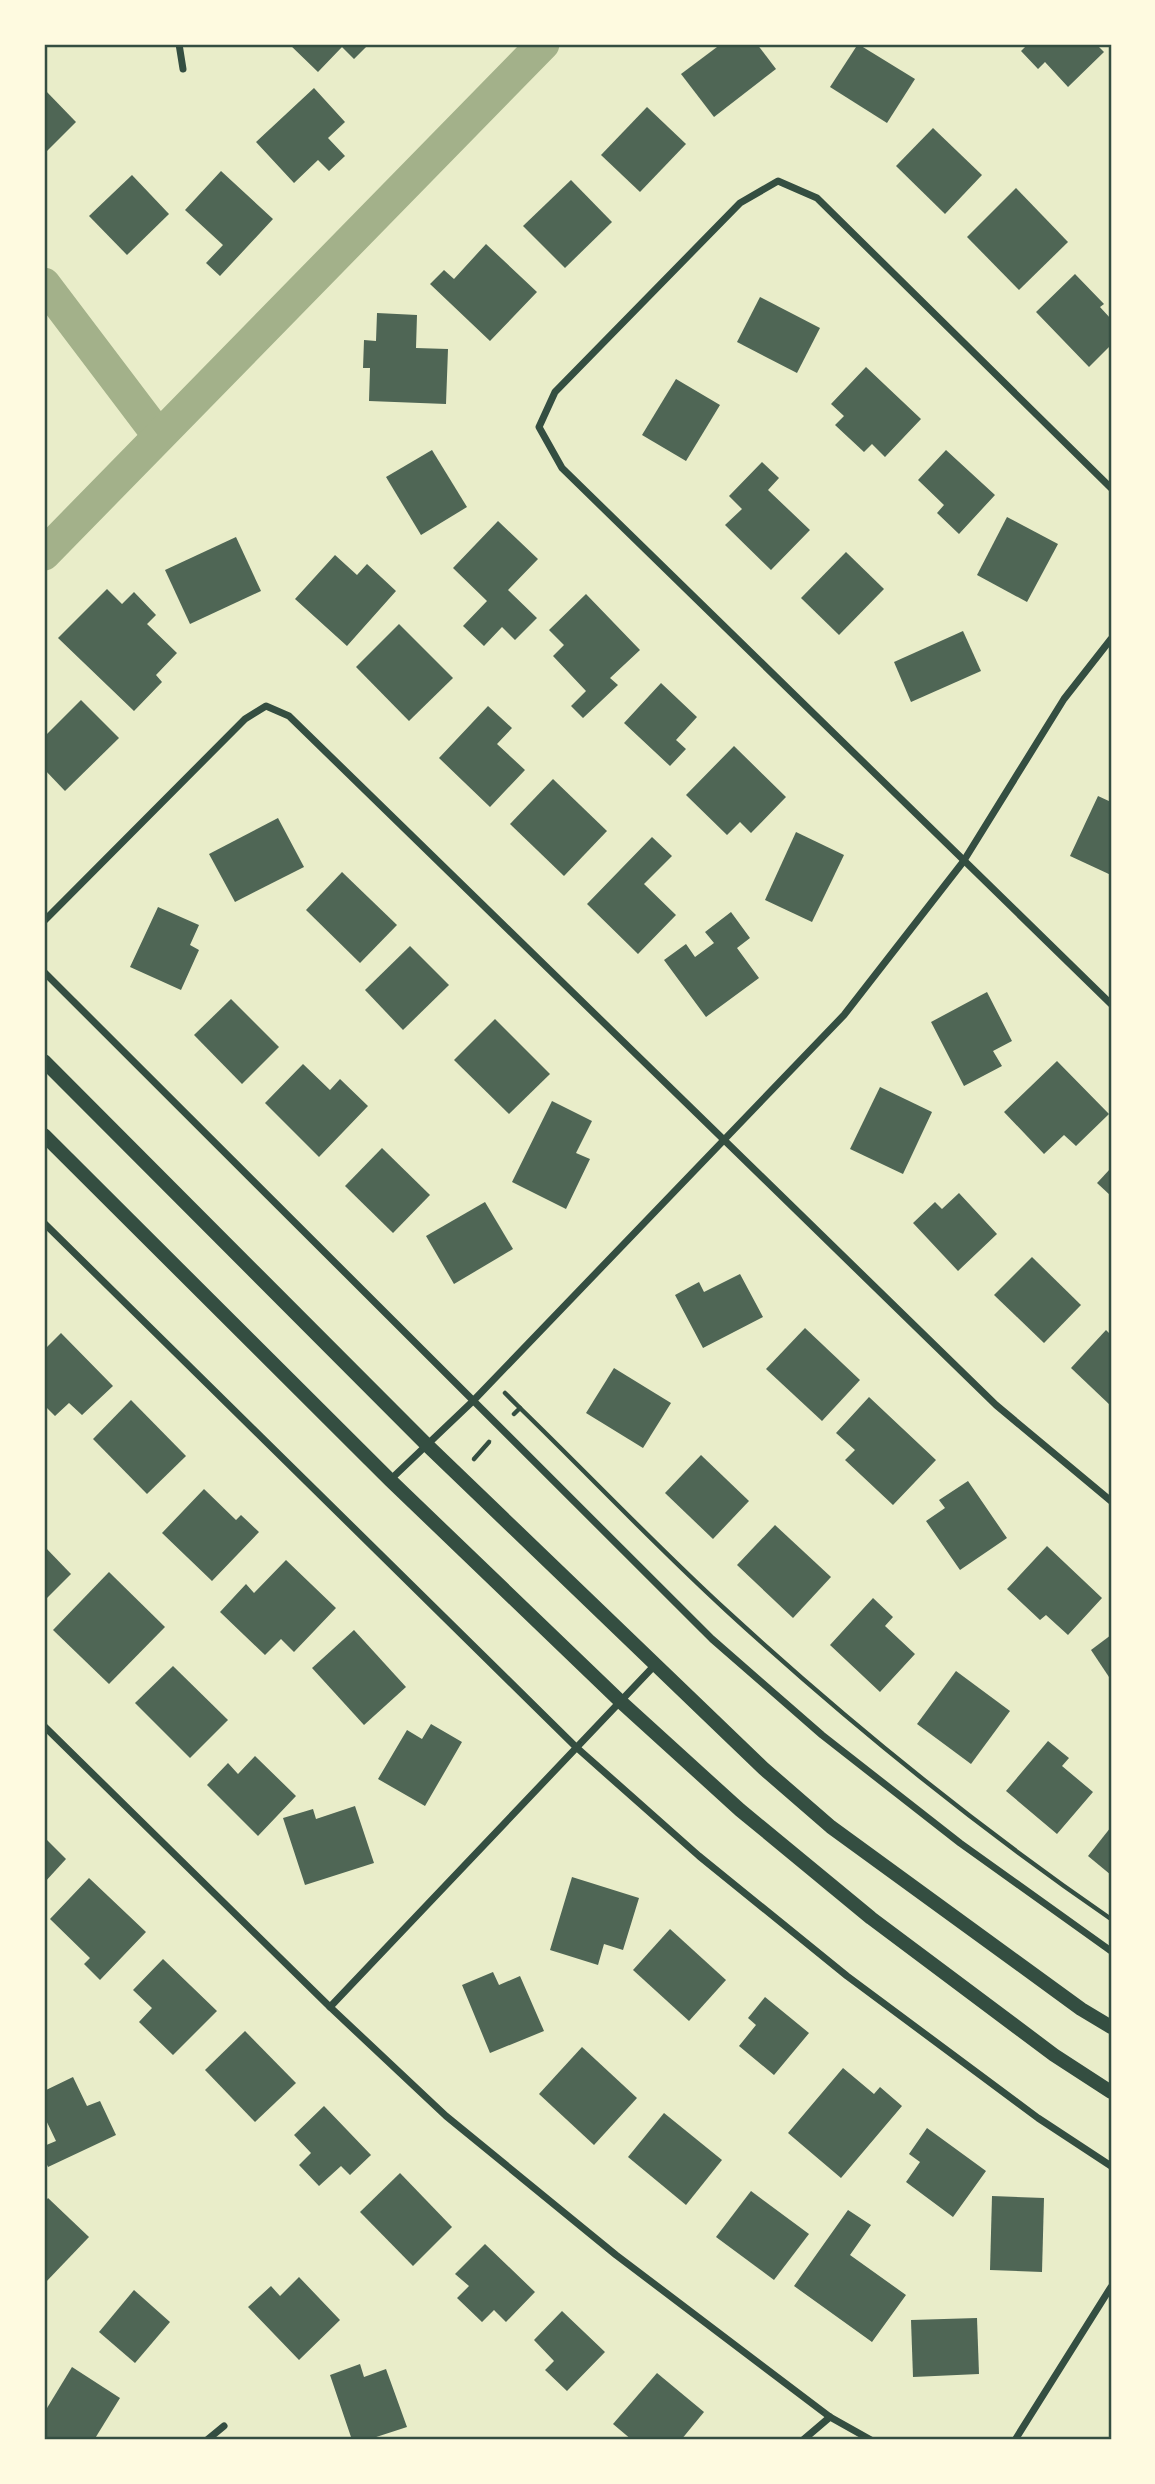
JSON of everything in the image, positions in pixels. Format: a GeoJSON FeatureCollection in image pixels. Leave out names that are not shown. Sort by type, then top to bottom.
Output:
{"type":"FeatureCollection","features":[{"type":"Feature","properties":{"kind":"main road"},"geometry":{"type":"LineString","coordinates":[[44,1061],[427,1445],[763,1768],[831,1826],[1081,2009],[1111,2027]]}},
{"type":"Feature","properties":{"kind":"main road"},"geometry":{"type":"LineString","coordinates":[[44,1135],[390,1480],[620,1701],[740,1810],[871,1918],[1054,2055],[1111,2092]]}},
{"type":"Feature","properties":{"kind":"street"},"geometry":{"type":"LineString","coordinates":[[179,44],[183,69]]}},
{"type":"Feature","properties":{"kind":"street"},"geometry":{"type":"LineString","coordinates":[[1111,488],[817,198],[778,181],[740,203],[555,392],[538,427],[562,468],[1111,1004]]}},
{"type":"Feature","properties":{"kind":"street"},"geometry":{"type":"LineString","coordinates":[[390,1480],[473,1401],[844,1015],[964,862],[1064,699],[1111,639]]}},
{"type":"Feature","properties":{"kind":"street"},"geometry":{"type":"LineString","coordinates":[[44,921],[245,719],[266,706],[289,716],[996,1405],[1111,1501]]}},
{"type":"Feature","properties":{"kind":"street"},"geometry":{"type":"LineString","coordinates":[[44,972],[712,1639],[822,1735],[960,1843],[1111,1951]]}},
{"type":"Feature","properties":{"kind":"street"},"geometry":{"type":"LineString","coordinates":[[44,1223],[576,1747],[699,1856],[847,1976],[1038,2118],[1111,2166]]}},
{"type":"Feature","properties":{"kind":"street"},"geometry":{"type":"LineString","coordinates":[[330,2007],[654,1665]]}},
{"type":"Feature","properties":{"kind":"street"},"geometry":{"type":"LineString","coordinates":[[44,1726],[330,2007],[456,2125],[616,2255],[830,2417],[871,2440]]}},
{"type":"Feature","properties":{"kind":"street"},"geometry":{"type":"LineString","coordinates":[[1015,2440],[1111,2287]]}},
{"type":"Feature","properties":{"kind":"street"},"geometry":{"type":"LineString","coordinates":[[803,2440],[830,2417]]}},
{"type":"Feature","properties":{"kind":"street"},"geometry":{"type":"LineString","coordinates":[[208,2440],[224,2426]]}},
{"type":"Feature","properties":{"kind":"path"},"geometry":{"type":"LineString","coordinates":[[520,1408],[727,1611],[891,1755],[1111,1919]]}},
{"type":"Feature","properties":{"kind":"building"},"geometry":{"type":"Polygon","coordinates":[[[289,44],[369,44],[354,59],[342,47],[318,72],[289,44]]]}},
{"type":"Feature","properties":{"kind":"building"},"geometry":{"type":"Polygon","coordinates":[[[721,44],[757,44],[776,69],[714,117],[681,74],[721,44]]]}},
{"type":"Feature","properties":{"kind":"building"},"geometry":{"type":"Polygon","coordinates":[[[858,44],[915,79],[887,123],[830,87],[858,44]]]}},
{"type":"Feature","properties":{"kind":"building"},"geometry":{"type":"Polygon","coordinates":[[[1028,44],[1096,44],[1104,52],[1068,87],[1045,62],[1038,69],[1021,51],[1028,44]]]}},
{"type":"Feature","properties":{"kind":"building"},"geometry":{"type":"Polygon","coordinates":[[[314,88],[345,122],[328,138],[345,156],[329,171],[318,160],[294,183],[256,142],[314,88]]]}},
{"type":"Feature","properties":{"kind":"building"},"geometry":{"type":"Polygon","coordinates":[[[44,89],[76,122],[44,154],[44,89]]]}},
{"type":"Feature","properties":{"kind":"building"},"geometry":{"type":"Polygon","coordinates":[[[647,107],[686,144],[640,192],[601,155],[647,107]]]}},
{"type":"Feature","properties":{"kind":"building"},"geometry":{"type":"Polygon","coordinates":[[[933,128],[982,175],[945,214],[896,166],[933,128]]]}},
{"type":"Feature","properties":{"kind":"building"},"geometry":{"type":"Polygon","coordinates":[[[221,171],[273,219],[220,276],[206,263],[223,245],[185,210],[221,171]]]}},
{"type":"Feature","properties":{"kind":"building"},"geometry":{"type":"Polygon","coordinates":[[[132,175],[169,214],[127,255],[89,216],[132,175]]]}},
{"type":"Feature","properties":{"kind":"building"},"geometry":{"type":"Polygon","coordinates":[[[571,180],[612,222],[565,268],[523,226],[571,180]]]}},
{"type":"Feature","properties":{"kind":"building"},"geometry":{"type":"Polygon","coordinates":[[[1016,188],[1068,242],[1019,290],[967,237],[1016,188]]]}},
{"type":"Feature","properties":{"kind":"building"},"geometry":{"type":"Polygon","coordinates":[[[486,244],[537,292],[490,341],[430,284],[444,270],[454,279],[486,244]]]}},
{"type":"Feature","properties":{"kind":"building"},"geometry":{"type":"Polygon","coordinates":[[[1075,274],[1104,304],[1100,307],[1111,319],[1111,345],[1089,367],[1036,312],[1075,274]]]}},
{"type":"Feature","properties":{"kind":"building"},"geometry":{"type":"Polygon","coordinates":[[[760,297],[820,328],[797,373],[737,342],[760,297]]]}},
{"type":"Feature","properties":{"kind":"building"},"geometry":{"type":"Polygon","coordinates":[[[377,313],[417,315],[416,348],[448,349],[446,404],[369,401],[370,368],[363,368],[364,340],[376,341],[377,313]]]}},
{"type":"Feature","properties":{"kind":"building"},"geometry":{"type":"Polygon","coordinates":[[[866,367],[921,419],[885,457],[872,444],[864,452],[835,425],[844,416],[831,404],[866,367]]]}},
{"type":"Feature","properties":{"kind":"building"},"geometry":{"type":"Polygon","coordinates":[[[676,379],[720,405],[686,461],[642,435],[676,379]]]}},
{"type":"Feature","properties":{"kind":"building"},"geometry":{"type":"Polygon","coordinates":[[[432,450],[467,507],[421,535],[386,477],[432,450]]]}},
{"type":"Feature","properties":{"kind":"building"},"geometry":{"type":"Polygon","coordinates":[[[946,450],[995,495],[959,534],[937,513],[944,505],[918,480],[946,450]]]}},
{"type":"Feature","properties":{"kind":"building"},"geometry":{"type":"Polygon","coordinates":[[[762,462],[779,478],[768,490],[810,530],[771,570],[725,525],[742,509],[729,496],[762,462]]]}},
{"type":"Feature","properties":{"kind":"building"},"geometry":{"type":"Polygon","coordinates":[[[1007,517],[1058,544],[1027,602],[977,575],[1007,517]]]}},
{"type":"Feature","properties":{"kind":"building"},"geometry":{"type":"Polygon","coordinates":[[[498,521],[538,559],[508,590],[537,618],[515,640],[502,627],[484,646],[463,626],[487,601],[453,568],[498,521]]]}},
{"type":"Feature","properties":{"kind":"building"},"geometry":{"type":"Polygon","coordinates":[[[236,537],[261,591],[190,624],[165,570],[236,537]]]}},
{"type":"Feature","properties":{"kind":"building"},"geometry":{"type":"Polygon","coordinates":[[[846,552],[884,589],[839,635],[801,598],[846,552]]]}},
{"type":"Feature","properties":{"kind":"building"},"geometry":{"type":"Polygon","coordinates":[[[335,555],[357,575],[367,564],[396,591],[347,646],[295,599],[335,555]]]}},
{"type":"Feature","properties":{"kind":"building"},"geometry":{"type":"Polygon","coordinates":[[[107,589],[122,604],[134,592],[156,615],[147,624],[177,653],[156,675],[162,682],[134,711],[58,638],[107,589]]]}},
{"type":"Feature","properties":{"kind":"building"},"geometry":{"type":"Polygon","coordinates":[[[586,594],[640,650],[610,678],[618,685],[583,718],[571,706],[586,691],[553,656],[564,645],[549,630],[586,594]]]}},
{"type":"Feature","properties":{"kind":"building"},"geometry":{"type":"Polygon","coordinates":[[[399,624],[453,678],[409,721],[356,667],[399,624]]]}},
{"type":"Feature","properties":{"kind":"building"},"geometry":{"type":"Polygon","coordinates":[[[963,631],[981,671],[911,702],[894,662],[963,631]]]}},
{"type":"Feature","properties":{"kind":"building"},"geometry":{"type":"Polygon","coordinates":[[[661,683],[697,717],[676,740],[686,749],[670,766],[624,723],[661,683]]]}},
{"type":"Feature","properties":{"kind":"building"},"geometry":{"type":"Polygon","coordinates":[[[81,700],[119,738],[65,791],[44,769],[44,737],[81,700]]]}},
{"type":"Feature","properties":{"kind":"building"},"geometry":{"type":"Polygon","coordinates":[[[488,706],[512,728],[497,744],[525,770],[490,807],[439,758],[488,706]]]}},
{"type":"Feature","properties":{"kind":"building"},"geometry":{"type":"Polygon","coordinates":[[[734,746],[786,797],[751,833],[740,822],[727,835],[686,795],[734,746]]]}},
{"type":"Feature","properties":{"kind":"building"},"geometry":{"type":"Polygon","coordinates":[[[553,779],[607,831],[564,876],[510,824],[553,779]]]}},
{"type":"Feature","properties":{"kind":"building"},"geometry":{"type":"Polygon","coordinates":[[[1098,796],[1111,802],[1111,875],[1070,856],[1098,796]]]}},
{"type":"Feature","properties":{"kind":"building"},"geometry":{"type":"Polygon","coordinates":[[[278,818],[304,867],[235,902],[209,854],[278,818]]]}},
{"type":"Feature","properties":{"kind":"building"},"geometry":{"type":"Polygon","coordinates":[[[796,832],[844,855],[812,922],[765,900],[796,832]]]}},
{"type":"Feature","properties":{"kind":"building"},"geometry":{"type":"Polygon","coordinates":[[[652,837],[672,856],[644,884],[676,915],[638,954],[587,904],[652,837]]]}},
{"type":"Feature","properties":{"kind":"building"},"geometry":{"type":"Polygon","coordinates":[[[342,872],[397,925],[360,963],[306,910],[342,872]]]}},
{"type":"Feature","properties":{"kind":"building"},"geometry":{"type":"Polygon","coordinates":[[[158,907],[199,925],[190,945],[199,950],[181,990],[130,967],[158,907]]]}},
{"type":"Feature","properties":{"kind":"building"},"geometry":{"type":"Polygon","coordinates":[[[731,912],[750,938],[737,948],[759,978],[706,1017],[664,960],[686,944],[695,957],[714,943],[705,932],[731,912]]]}},
{"type":"Feature","properties":{"kind":"building"},"geometry":{"type":"Polygon","coordinates":[[[410,946],[449,985],[403,1030],[365,990],[410,946]]]}},
{"type":"Feature","properties":{"kind":"building"},"geometry":{"type":"Polygon","coordinates":[[[987,992],[1012,1041],[993,1051],[1002,1066],[964,1086],[931,1022],[987,992]]]}},
{"type":"Feature","properties":{"kind":"building"},"geometry":{"type":"Polygon","coordinates":[[[231,999],[279,1047],[242,1084],[194,1035],[231,999]]]}},
{"type":"Feature","properties":{"kind":"building"},"geometry":{"type":"Polygon","coordinates":[[[495,1019],[550,1074],[509,1114],[454,1060],[495,1019]]]}},
{"type":"Feature","properties":{"kind":"building"},"geometry":{"type":"Polygon","coordinates":[[[1057,1061],[1109,1114],[1076,1146],[1064,1135],[1044,1154],[1004,1112],[1057,1061]]]}},
{"type":"Feature","properties":{"kind":"building"},"geometry":{"type":"Polygon","coordinates":[[[303,1064],[330,1090],[340,1079],[368,1106],[319,1157],[265,1103],[303,1064]]]}},
{"type":"Feature","properties":{"kind":"building"},"geometry":{"type":"Polygon","coordinates":[[[880,1087],[932,1112],[903,1174],[850,1149],[880,1087]]]}},
{"type":"Feature","properties":{"kind":"building"},"geometry":{"type":"Polygon","coordinates":[[[552,1101],[592,1121],[576,1153],[590,1159],[566,1209],[512,1182],[552,1101]]]}},
{"type":"Feature","properties":{"kind":"building"},"geometry":{"type":"Polygon","coordinates":[[[382,1148],[430,1195],[393,1233],[345,1186],[382,1148]]]}},
{"type":"Feature","properties":{"kind":"building"},"geometry":{"type":"Polygon","coordinates":[[[1111,1168],[1111,1196],[1097,1183],[1111,1168]]]}},
{"type":"Feature","properties":{"kind":"building"},"geometry":{"type":"Polygon","coordinates":[[[959,1193],[997,1234],[958,1271],[913,1223],[935,1202],[942,1209],[959,1193]]]}},
{"type":"Feature","properties":{"kind":"building"},"geometry":{"type":"Polygon","coordinates":[[[485,1202],[513,1249],[454,1284],[426,1236],[485,1202]]]}},
{"type":"Feature","properties":{"kind":"building"},"geometry":{"type":"Polygon","coordinates":[[[1032,1257],[1081,1305],[1044,1343],[994,1295],[1032,1257]]]}},
{"type":"Feature","properties":{"kind":"building"},"geometry":{"type":"Polygon","coordinates":[[[740,1274],[763,1317],[703,1348],[675,1295],[699,1282],[704,1292],[740,1274]]]}},
{"type":"Feature","properties":{"kind":"building"},"geometry":{"type":"Polygon","coordinates":[[[805,1328],[860,1380],[822,1421],[766,1369],[805,1328]]]}},
{"type":"Feature","properties":{"kind":"building"},"geometry":{"type":"Polygon","coordinates":[[[1106,1330],[1111,1335],[1111,1406],[1071,1368],[1106,1330]]]}},
{"type":"Feature","properties":{"kind":"building"},"geometry":{"type":"Polygon","coordinates":[[[61,1333],[113,1386],[82,1415],[69,1403],[55,1416],[44,1405],[44,1350],[61,1333]]]}},
{"type":"Feature","properties":{"kind":"building"},"geometry":{"type":"Polygon","coordinates":[[[614,1368],[671,1403],[643,1448],[586,1413],[614,1368]]]}},
{"type":"Feature","properties":{"kind":"building"},"geometry":{"type":"Polygon","coordinates":[[[869,1397],[936,1460],[893,1505],[845,1460],[855,1450],[836,1433],[869,1397]]]}},
{"type":"Feature","properties":{"kind":"building"},"geometry":{"type":"Polygon","coordinates":[[[131,1400],[186,1456],[147,1494],[93,1439],[131,1400]]]}},
{"type":"Feature","properties":{"kind":"building"},"geometry":{"type":"Polygon","coordinates":[[[701,1455],[749,1501],[713,1539],[665,1493],[701,1455]]]}},
{"type":"Feature","properties":{"kind":"building"},"geometry":{"type":"Polygon","coordinates":[[[968,1481],[1007,1538],[960,1570],[926,1521],[945,1508],[939,1500],[968,1481]]]}},
{"type":"Feature","properties":{"kind":"building"},"geometry":{"type":"Polygon","coordinates":[[[204,1489],[236,1520],[241,1515],[259,1532],[212,1581],[162,1533],[204,1489]]]}},
{"type":"Feature","properties":{"kind":"building"},"geometry":{"type":"Polygon","coordinates":[[[775,1525],[831,1577],[793,1618],[737,1565],[775,1525]]]}},
{"type":"Feature","properties":{"kind":"building"},"geometry":{"type":"Polygon","coordinates":[[[44,1546],[71,1574],[44,1601],[44,1546]]]}},
{"type":"Feature","properties":{"kind":"building"},"geometry":{"type":"Polygon","coordinates":[[[1047,1546],[1102,1598],[1068,1635],[1046,1615],[1040,1620],[1007,1589],[1047,1546]]]}},
{"type":"Feature","properties":{"kind":"building"},"geometry":{"type":"Polygon","coordinates":[[[286,1560],[336,1608],[294,1652],[281,1639],[265,1655],[220,1612],[246,1584],[254,1593],[286,1560]]]}},
{"type":"Feature","properties":{"kind":"building"},"geometry":{"type":"Polygon","coordinates":[[[109,1572],[165,1627],[109,1684],[53,1630],[109,1572]]]}},
{"type":"Feature","properties":{"kind":"building"},"geometry":{"type":"Polygon","coordinates":[[[873,1598],[893,1617],[885,1626],[915,1654],[880,1692],[830,1645],[873,1598]]]}},
{"type":"Feature","properties":{"kind":"building"},"geometry":{"type":"Polygon","coordinates":[[[354,1630],[406,1687],[364,1725],[312,1668],[354,1630]]]}},
{"type":"Feature","properties":{"kind":"building"},"geometry":{"type":"Polygon","coordinates":[[[1111,1635],[1111,1680],[1091,1650],[1111,1635]]]}},
{"type":"Feature","properties":{"kind":"building"},"geometry":{"type":"Polygon","coordinates":[[[173,1666],[228,1720],[190,1758],[135,1703],[173,1666]]]}},
{"type":"Feature","properties":{"kind":"building"},"geometry":{"type":"Polygon","coordinates":[[[956,1671],[1010,1711],[971,1764],[917,1724],[956,1671]]]}},
{"type":"Feature","properties":{"kind":"building"},"geometry":{"type":"Polygon","coordinates":[[[431,1724],[462,1742],[425,1806],[378,1779],[407,1730],[422,1739],[431,1724]]]}},
{"type":"Feature","properties":{"kind":"building"},"geometry":{"type":"Polygon","coordinates":[[[1048,1741],[1069,1758],[1062,1766],[1093,1792],[1057,1834],[1006,1791],[1048,1741]]]}},
{"type":"Feature","properties":{"kind":"building"},"geometry":{"type":"Polygon","coordinates":[[[255,1756],[296,1796],[258,1836],[207,1785],[228,1763],[238,1774],[255,1756]]]}},
{"type":"Feature","properties":{"kind":"building"},"geometry":{"type":"Polygon","coordinates":[[[355,1806],[374,1863],[305,1885],[283,1818],[313,1809],[316,1819],[355,1806]]]}},
{"type":"Feature","properties":{"kind":"building"},"geometry":{"type":"Polygon","coordinates":[[[1111,1827],[1111,1875],[1088,1856],[1111,1827]]]}},
{"type":"Feature","properties":{"kind":"building"},"geometry":{"type":"Polygon","coordinates":[[[44,1837],[66,1859],[44,1883],[44,1837]]]}},
{"type":"Feature","properties":{"kind":"building"},"geometry":{"type":"Polygon","coordinates":[[[572,1877],[639,1898],[623,1950],[604,1944],[598,1965],[550,1950],[572,1877]]]}},
{"type":"Feature","properties":{"kind":"building"},"geometry":{"type":"Polygon","coordinates":[[[89,1878],[146,1932],[100,1980],[84,1964],[90,1958],[50,1919],[89,1878]]]}},
{"type":"Feature","properties":{"kind":"building"},"geometry":{"type":"Polygon","coordinates":[[[670,1929],[726,1980],[689,2021],[633,1970],[670,1929]]]}},
{"type":"Feature","properties":{"kind":"building"},"geometry":{"type":"Polygon","coordinates":[[[163,1959],[217,2011],[173,2055],[139,2022],[152,2008],[133,1990],[163,1959]]]}},
{"type":"Feature","properties":{"kind":"building"},"geometry":{"type":"Polygon","coordinates":[[[493,1972],[499,1985],[520,1976],[544,2031],[490,2053],[462,1985],[493,1972]]]}},
{"type":"Feature","properties":{"kind":"building"},"geometry":{"type":"Polygon","coordinates":[[[765,1997],[809,2033],[774,2075],[739,2046],[756,2025],[748,2018],[765,1997]]]}},
{"type":"Feature","properties":{"kind":"building"},"geometry":{"type":"Polygon","coordinates":[[[245,2031],[296,2083],[255,2122],[205,2070],[245,2031]]]}},
{"type":"Feature","properties":{"kind":"building"},"geometry":{"type":"Polygon","coordinates":[[[582,2047],[637,2098],[594,2145],[539,2094],[582,2047]]]}},
{"type":"Feature","properties":{"kind":"building"},"geometry":{"type":"Polygon","coordinates":[[[843,2068],[874,2094],[880,2087],[902,2106],[841,2178],[788,2133],[843,2068]]]}},
{"type":"Feature","properties":{"kind":"building"},"geometry":{"type":"Polygon","coordinates":[[[73,2077],[87,2106],[100,2101],[116,2135],[48,2167],[44,2158],[44,2146],[56,2141],[44,2116],[44,2091],[73,2077]]]}},
{"type":"Feature","properties":{"kind":"building"},"geometry":{"type":"Polygon","coordinates":[[[324,2106],[371,2155],[350,2175],[341,2166],[319,2186],[299,2165],[311,2153],[294,2135],[324,2106]]]}},
{"type":"Feature","properties":{"kind":"building"},"geometry":{"type":"Polygon","coordinates":[[[664,2113],[722,2160],[686,2205],[628,2157],[664,2113]]]}},
{"type":"Feature","properties":{"kind":"building"},"geometry":{"type":"Polygon","coordinates":[[[927,2128],[986,2171],[953,2217],[906,2182],[920,2162],[909,2154],[927,2128]]]}},
{"type":"Feature","properties":{"kind":"building"},"geometry":{"type":"Polygon","coordinates":[[[400,2173],[452,2227],[413,2266],[360,2212],[400,2173]]]}},
{"type":"Feature","properties":{"kind":"building"},"geometry":{"type":"Polygon","coordinates":[[[751,2191],[809,2234],[774,2280],[716,2237],[751,2191]]]}},
{"type":"Feature","properties":{"kind":"building"},"geometry":{"type":"Polygon","coordinates":[[[992,2196],[1044,2198],[1042,2272],[990,2270],[992,2196]]]}},
{"type":"Feature","properties":{"kind":"building"},"geometry":{"type":"Polygon","coordinates":[[[48,2198],[89,2237],[44,2284],[44,2203],[48,2198]]]}},
{"type":"Feature","properties":{"kind":"building"},"geometry":{"type":"Polygon","coordinates":[[[848,2210],[871,2225],[850,2255],[906,2295],[872,2342],[794,2286],[848,2210]]]}},
{"type":"Feature","properties":{"kind":"building"},"geometry":{"type":"Polygon","coordinates":[[[485,2244],[535,2292],[506,2322],[494,2310],[482,2322],[457,2298],[469,2286],[455,2274],[485,2244]]]}},
{"type":"Feature","properties":{"kind":"building"},"geometry":{"type":"Polygon","coordinates":[[[299,2277],[340,2320],[299,2360],[248,2307],[271,2286],[280,2296],[299,2277]]]}},
{"type":"Feature","properties":{"kind":"building"},"geometry":{"type":"Polygon","coordinates":[[[134,2290],[170,2322],[135,2363],[99,2332],[134,2290]]]}},
{"type":"Feature","properties":{"kind":"building"},"geometry":{"type":"Polygon","coordinates":[[[562,2311],[605,2352],[567,2391],[545,2370],[554,2361],[534,2340],[562,2311]]]}},
{"type":"Feature","properties":{"kind":"building"},"geometry":{"type":"Polygon","coordinates":[[[977,2318],[979,2374],[913,2377],[911,2320],[977,2318]]]}},
{"type":"Feature","properties":{"kind":"building"},"geometry":{"type":"Polygon","coordinates":[[[360,2364],[364,2377],[386,2369],[407,2427],[367,2440],[352,2440],[330,2375],[360,2364]]]}},
{"type":"Feature","properties":{"kind":"building"},"geometry":{"type":"Polygon","coordinates":[[[72,2367],[120,2398],[94,2440],[46,2440],[44,2413],[72,2367]]]}},
{"type":"Feature","properties":{"kind":"building"},"geometry":{"type":"Polygon","coordinates":[[[657,2373],[704,2412],[681,2440],[632,2440],[613,2424],[657,2373]]]}},
{"type":"Feature","properties":{"kind":"waterway"},"geometry":{"type":"LineString","coordinates":[[44,554],[543,44]]}},
{"type":"Feature","properties":{"kind":"waterway"},"geometry":{"type":"LineString","coordinates":[[44,284],[159,436]]}}]}
